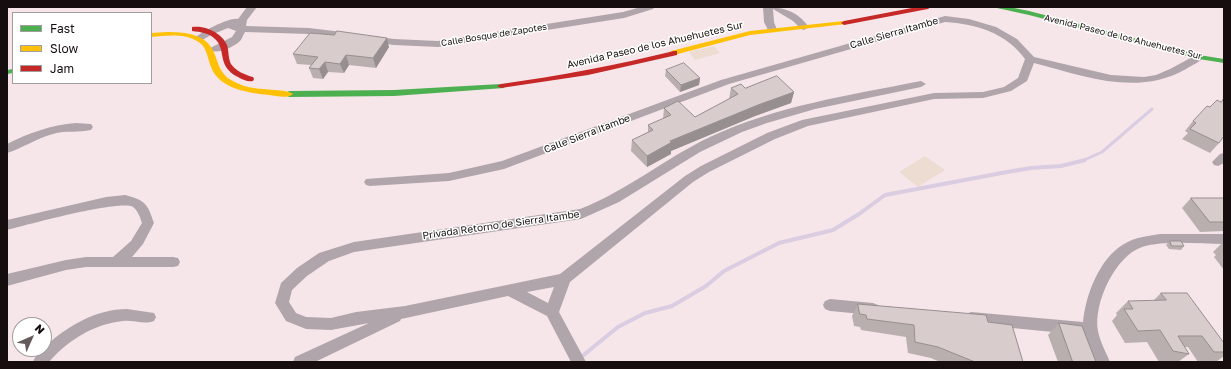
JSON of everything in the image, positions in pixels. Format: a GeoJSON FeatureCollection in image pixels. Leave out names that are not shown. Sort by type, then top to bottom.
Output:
{"type":"FeatureCollection","features":[{"type":"Feature","properties":{"kind":"street","name":"Calle Bosque de Zapotes"},"geometry":{"type":"LineString","coordinates":[[239,32],[309,31],[394,42],[438,44],[624,15],[650,7]]}},
{"type":"Feature","properties":{"kind":"street"},"geometry":{"type":"LineString","coordinates":[[768,7],[771,26]]}},
{"type":"Feature","properties":{"kind":"street"},"geometry":{"type":"LineString","coordinates":[[775,7],[796,19],[804,27]]}},
{"type":"Feature","properties":{"kind":"street"},"geometry":{"type":"LineString","coordinates":[[858,11],[881,7]]}},
{"type":"Feature","properties":{"kind":"street","name":"Avenida Paseo de los Ahuehuetes Sur"},"geometry":{"type":"LineString","coordinates":[[209,49],[213,67],[219,76],[243,87],[278,93],[325,94],[457,92],[492,89],[604,70],[751,33],[771,26],[804,27],[856,21],[928,7]]}},
{"type":"Feature","properties":{"kind":"street","name":"Avenida Paseo de los Ahuehuetes Sur"},"geometry":{"type":"LineString","coordinates":[[999,7],[1125,35],[1220,51]]}},
{"type":"Feature","properties":{"kind":"street","name":"Avenida Paseo de los Ahuehuetes Sur"},"geometry":{"type":"LineString","coordinates":[[1031,7],[1199,58],[1224,60]]}},
{"type":"Feature","properties":{"kind":"street"},"geometry":{"type":"LineString","coordinates":[[199,39],[209,31],[229,25],[251,9]]}},
{"type":"Feature","properties":{"kind":"street"},"geometry":{"type":"LineString","coordinates":[[152,35],[188,36],[199,39],[205,43],[209,49],[224,46],[233,42],[239,32],[242,20],[251,9]]}},
{"type":"Feature","properties":{"kind":"street","name":"Avenida Paseo de los Ahuehuetes Sur"},"geometry":{"type":"LineString","coordinates":[[413,82],[459,82],[552,71],[602,62],[771,26],[796,19],[830,15]]}},
{"type":"Feature","properties":{"kind":"street","name":"Calle Sierra Itambe"},"geometry":{"type":"LineString","coordinates":[[370,182],[450,176],[504,165],[725,82],[945,19],[976,24],[999,32],[1018,45],[1030,59]]}},
{"type":"Feature","properties":{"kind":"street"},"geometry":{"type":"LineString","coordinates":[[229,25],[239,32]]}},
{"type":"Feature","properties":{"kind":"street"},"geometry":{"type":"LineString","coordinates":[[152,29],[178,28],[209,31],[218,38],[224,46],[225,58],[231,70],[246,78],[260,80]]}},
{"type":"Feature","properties":{"kind":"street"},"geometry":{"type":"LineString","coordinates":[[300,362],[405,312],[564,280],[689,179],[705,169],[771,136],[812,122],[934,96],[973,96],[1001,91],[1021,82],[1030,59],[1111,77],[1141,80],[1157,78],[1199,58]]}},
{"type":"Feature","properties":{"kind":"street","name":"Privada Retorno de Sierra Itambe"},"geometry":{"type":"LineString","coordinates":[[405,312],[356,318],[331,324],[306,323],[291,317],[282,303],[286,287],[302,272],[324,257],[354,247],[370,244],[581,214],[599,208],[680,158],[714,140],[745,127],[782,114],[817,105],[921,84]]}},
{"type":"Feature","properties":{"kind":"street"},"geometry":{"type":"LineString","coordinates":[[7,149],[43,132],[75,126],[87,127]]}},
{"type":"Feature","properties":{"kind":"street"},"geometry":{"type":"LineString","coordinates":[[7,225],[106,202],[125,200],[137,204],[144,211],[148,223],[141,239],[130,252],[117,261]]}},
{"type":"Feature","properties":{"kind":"street"},"geometry":{"type":"LineString","coordinates":[[1103,362],[1090,329],[1093,305],[1108,266],[1122,251],[1141,242],[1224,239]]}},
{"type":"Feature","properties":{"kind":"street"},"geometry":{"type":"LineString","coordinates":[[7,280],[66,265],[86,262],[173,262]]}},
{"type":"Feature","properties":{"kind":"street"},"geometry":{"type":"LineString","coordinates":[[552,312],[564,280]]}},
{"type":"Feature","properties":{"kind":"street"},"geometry":{"type":"LineString","coordinates":[[511,291],[552,312],[580,362]]}},
{"type":"Feature","properties":{"kind":"street"},"geometry":{"type":"LineString","coordinates":[[830,305],[886,310]]}},
{"type":"Feature","properties":{"kind":"street"},"geometry":{"type":"LineString","coordinates":[[40,362],[53,346],[70,333],[98,320],[125,315],[149,317]]}},
{"type":"Feature","properties":{"kind":"street"},"geometry":{"type":"LineString","coordinates":[[956,317],[1090,329]]}},
{"type":"Feature","properties":{"kind":"shaded area"},"geometry":{"type":"Polygon","coordinates":[[[714,46],[720,53],[695,60],[689,52],[714,46]]]}},
{"type":"Feature","properties":{"kind":"shaded area"},"geometry":{"type":"Polygon","coordinates":[[[925,156],[945,170],[918,187],[899,172],[925,156]]]}},
{"type":"Feature","properties":{"kind":"building"},"geometry":{"type":"Polygon","coordinates":[[[337,31],[387,38],[373,58],[346,55],[340,64],[325,62],[319,69],[309,68],[318,57],[293,54],[310,33],[334,35],[337,31]]]}},
{"type":"Feature","properties":{"kind":"building"},"geometry":{"type":"Polygon","coordinates":[[[684,63],[700,78],[681,85],[666,70],[684,63]]]}},
{"type":"Feature","properties":{"kind":"building"},"geometry":{"type":"Polygon","coordinates":[[[777,76],[794,92],[670,141],[672,142],[647,156],[632,140],[653,130],[648,125],[671,115],[664,108],[678,101],[695,117],[738,94],[731,88],[741,84],[745,88],[777,76]]]}},
{"type":"Feature","properties":{"kind":"building"},"geometry":{"type":"Polygon","coordinates":[[[1224,98],[1224,136],[1219,143],[1190,129],[1196,123],[1193,121],[1207,106],[1210,107],[1217,100],[1221,102],[1224,98]]]}},
{"type":"Feature","properties":{"kind":"building"},"geometry":{"type":"Polygon","coordinates":[[[1191,198],[1224,198],[1224,222],[1210,222],[1191,198]]]}},
{"type":"Feature","properties":{"kind":"building"},"geometry":{"type":"Polygon","coordinates":[[[1170,241],[1181,241],[1184,246],[1172,246],[1170,241]]]}},
{"type":"Feature","properties":{"kind":"building"},"geometry":{"type":"Polygon","coordinates":[[[1161,293],[1187,293],[1224,343],[1224,352],[1214,352],[1202,336],[1178,336],[1189,354],[1173,351],[1160,330],[1138,331],[1124,309],[1133,309],[1128,301],[1166,300],[1161,293]]]}},
{"type":"Feature","properties":{"kind":"building"},"geometry":{"type":"Polygon","coordinates":[[[858,304],[986,315],[988,322],[1012,325],[1023,362],[975,362],[938,347],[915,342],[914,325],[867,319],[866,315],[860,314],[858,304]]]}},
{"type":"Feature","properties":{"kind":"building"},"geometry":{"type":"Polygon","coordinates":[[[1059,323],[1082,326],[1096,362],[1073,362],[1059,323]]]}},
{"type":"Feature","properties":{"kind":"waterway"},"geometry":{"type":"LineString","coordinates":[[1083,160],[1102,152],[1152,109]]}},
{"type":"Feature","properties":{"kind":"waterway"},"geometry":{"type":"LineString","coordinates":[[575,362],[618,327],[645,313],[672,306],[706,286],[724,271],[779,243],[833,230],[859,214],[885,195],[1007,172],[1031,168],[1061,166],[1083,160]]}},
{"type":"Feature","properties":{"kind":"traffic: fast"},"geometry":{"type":"LineString","coordinates":[[999,7],[1029,13],[1199,57],[1224,61]]}},
{"type":"Feature","properties":{"kind":"traffic: fast"},"geometry":{"type":"LineString","coordinates":[[7,72],[12,71]]}},
{"type":"Feature","properties":{"kind":"traffic: fast"},"geometry":{"type":"LineString","coordinates":[[289,94],[394,93],[501,86]]}},
{"type":"Feature","properties":{"kind":"traffic: slow"},"geometry":{"type":"LineString","coordinates":[[674,53],[750,33],[844,23]]}},
{"type":"Feature","properties":{"kind":"traffic: slow"},"geometry":{"type":"LineString","coordinates":[[152,35],[175,34],[193,36],[206,44],[210,51],[216,70],[228,81],[253,91],[289,94]]}},
{"type":"Feature","properties":{"kind":"traffic: jam"},"geometry":{"type":"LineString","coordinates":[[844,23],[928,7]]}},
{"type":"Feature","properties":{"kind":"traffic: jam"},"geometry":{"type":"LineString","coordinates":[[195,29],[204,30],[217,36],[222,43],[229,66],[233,71],[250,79]]}},
{"type":"Feature","properties":{"kind":"traffic: jam"},"geometry":{"type":"LineString","coordinates":[[501,86],[545,80],[631,64],[674,53]]}}]}
